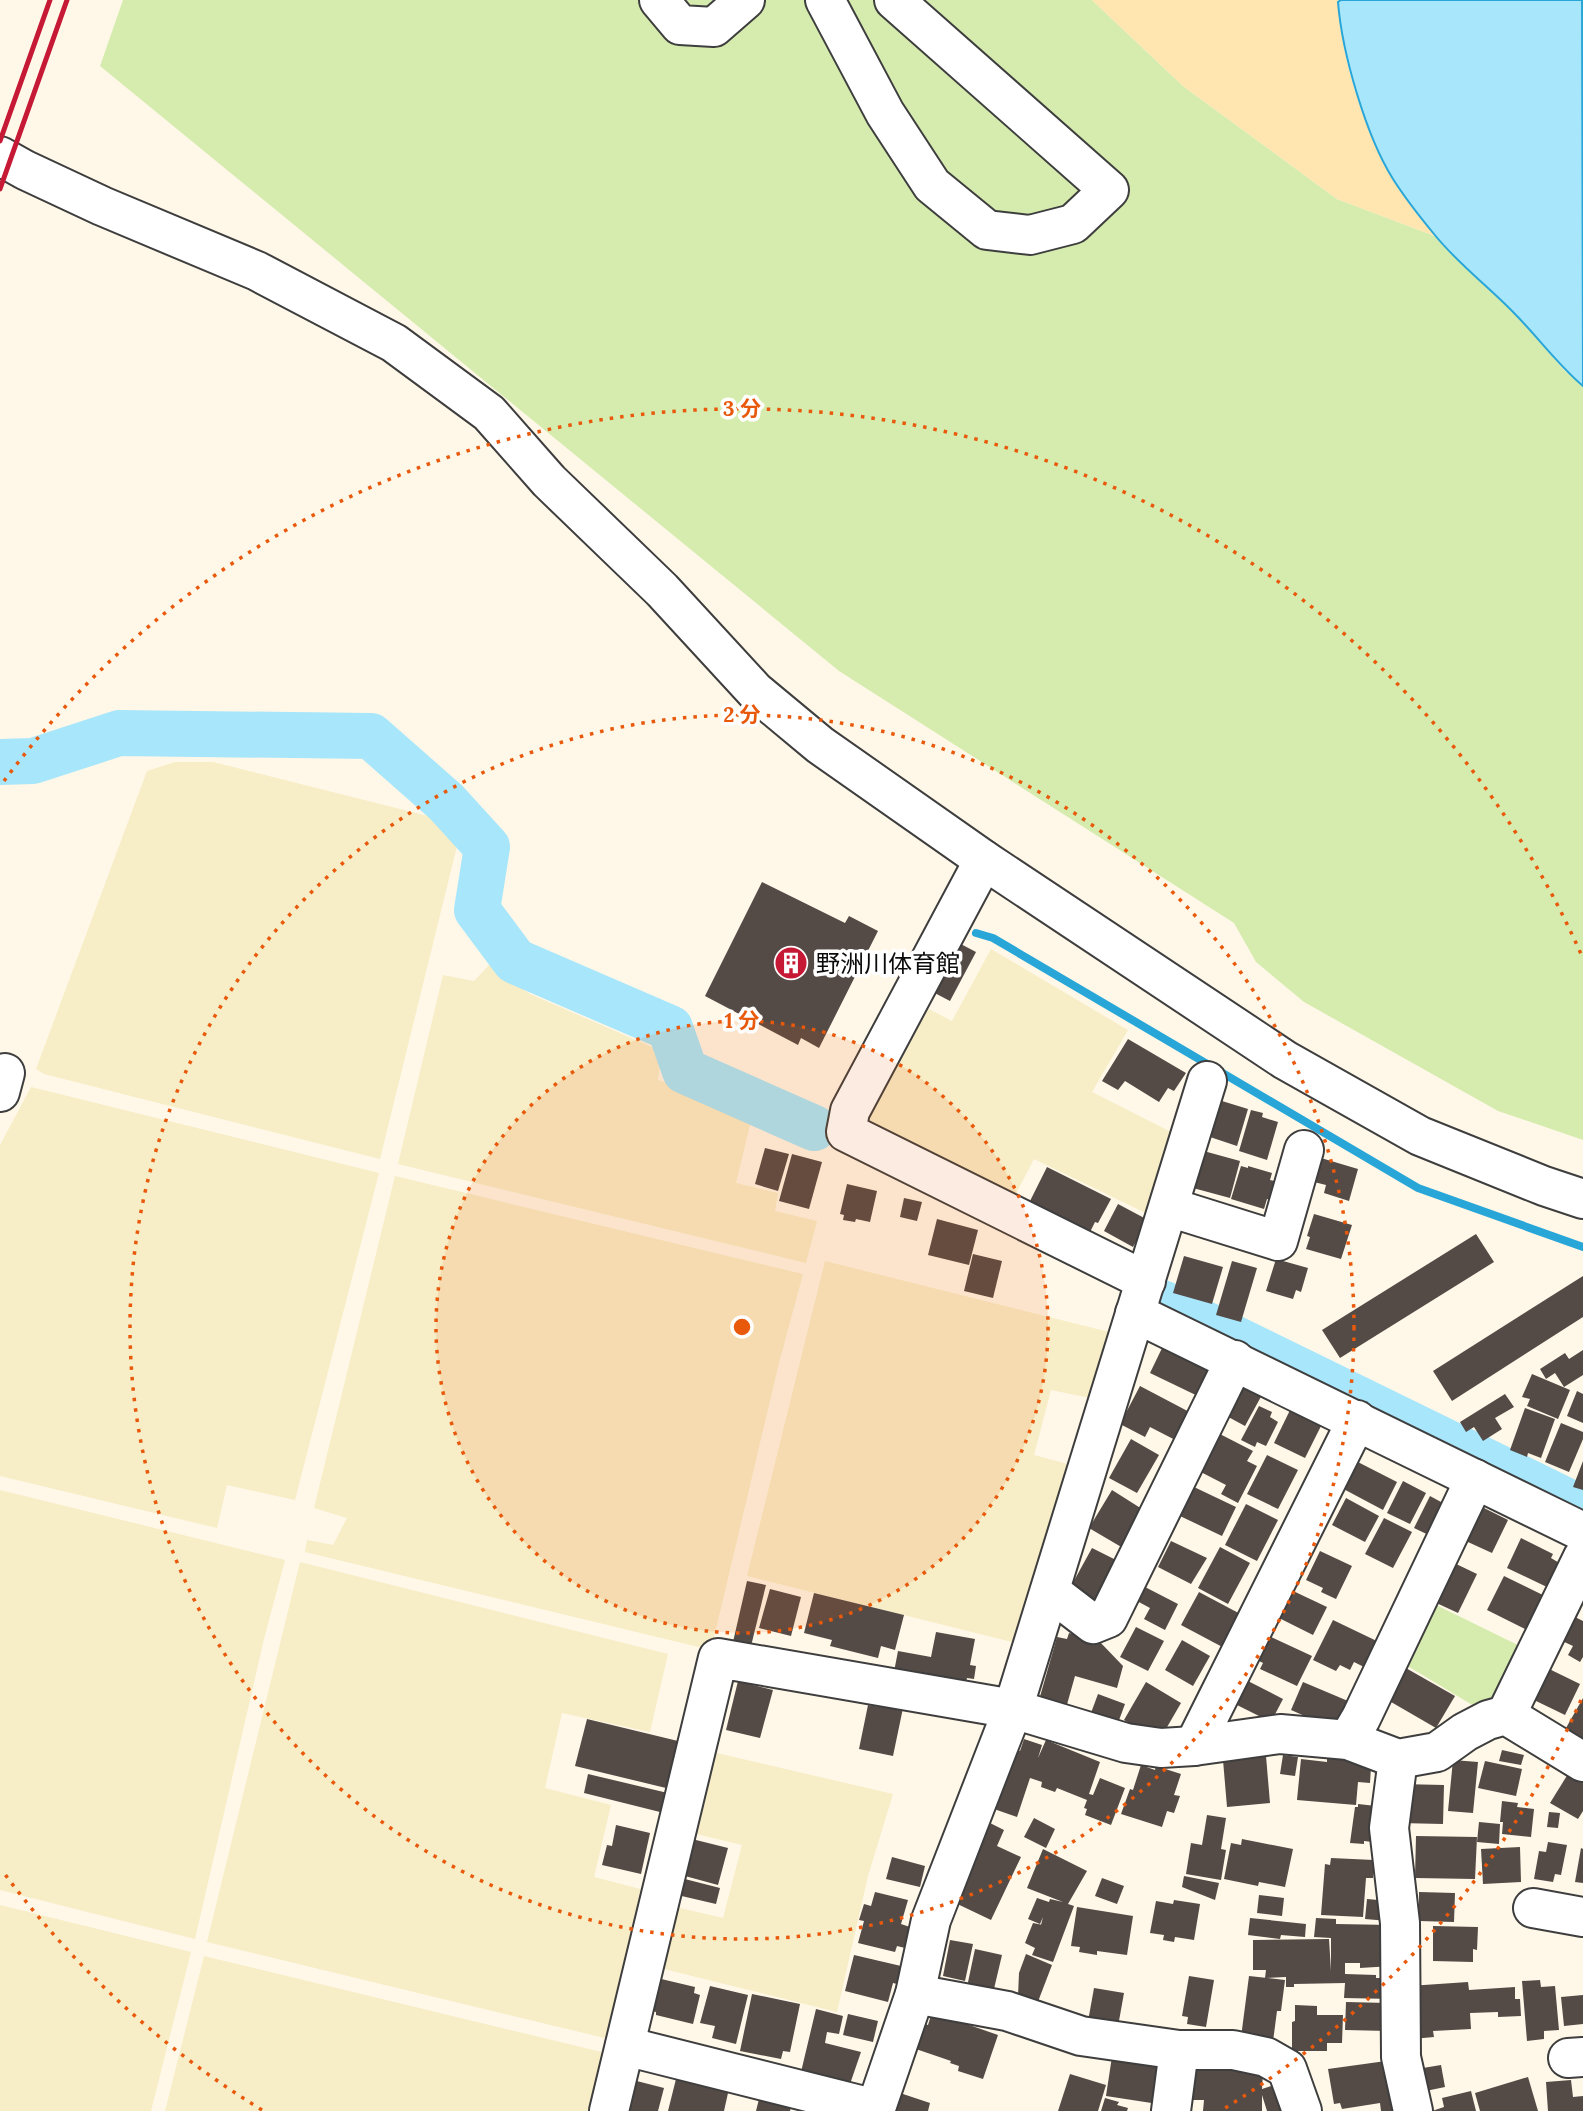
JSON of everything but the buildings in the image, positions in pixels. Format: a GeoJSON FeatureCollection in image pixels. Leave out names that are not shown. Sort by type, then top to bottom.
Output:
{"type":"FeatureCollection","features":[{"type":"Feature","properties":{"kind":"street"},"geometry":{"type":"LineString","coordinates":[[659,0],[680,25],[714,27],[746,0]]}},
{"type":"Feature","properties":{"kind":"street"},"geometry":{"type":"LineString","coordinates":[[825,0],[885,113],[932,186],[987,230],[1030,235],[1073,224],[1109,190],[894,0]]}},
{"type":"Feature","properties":{"kind":"street"},"geometry":{"type":"LineString","coordinates":[[0,156],[102,206],[257,271],[394,343],[489,413],[549,481],[662,590],[764,699],[820,745],[984,860],[1285,1060],[1420,1136],[1583,1199]]}},
{"type":"Feature","properties":{"kind":"street"},"geometry":{"type":"LineString","coordinates":[[984,860],[850,1111],[846,1132],[1140,1297],[1235,1360],[1583,1532]]}},
{"type":"Feature","properties":{"kind":"street"},"geometry":{"type":"LineString","coordinates":[[625,2046],[875,2110],[915,1994],[931,1920],[1013,1709],[1207,1081]]}},
{"type":"Feature","properties":{"kind":"street"},"geometry":{"type":"LineString","coordinates":[[1169,1207],[1278,1241],[1304,1150]]}},
{"type":"Feature","properties":{"kind":"street"},"geometry":{"type":"LineString","coordinates":[[1050,1591],[1093,1624],[1108,1618],[1235,1360]]}},
{"type":"Feature","properties":{"kind":"street"},"geometry":{"type":"LineString","coordinates":[[1195,1746],[1357,1420]]}},
{"type":"Feature","properties":{"kind":"street"},"geometry":{"type":"LineString","coordinates":[[1348,1740],[1475,1479]]}},
{"type":"Feature","properties":{"kind":"street"},"geometry":{"type":"LineString","coordinates":[[1506,1715],[1583,1558]]}},
{"type":"Feature","properties":{"kind":"street"},"geometry":{"type":"LineString","coordinates":[[609,2111],[719,1658],[1013,1709],[1126,1743],[1161,1748],[1280,1734],[1348,1740],[1398,1759],[1437,1752],[1465,1732],[1488,1720],[1506,1715],[1583,1762]]}},
{"type":"Feature","properties":{"kind":"street"},"geometry":{"type":"LineString","coordinates":[[1398,1759],[1389,1828],[1400,1923],[1401,2057],[1413,2111]]}},
{"type":"Feature","properties":{"kind":"street"},"geometry":{"type":"LineString","coordinates":[[1533,1909],[1583,1917]]}},
{"type":"Feature","properties":{"kind":"street"},"geometry":{"type":"LineString","coordinates":[[915,1994],[1007,2011],[1081,2036],[1180,2050],[1233,2050],[1266,2057],[1287,2069],[1302,2111]]}},
{"type":"Feature","properties":{"kind":"street"},"geometry":{"type":"LineString","coordinates":[[1171,2111],[1180,2050]]}},
{"type":"Feature","properties":{"kind":"shaded area"},"geometry":{"type":"Polygon","coordinates":[[[175,762],[213,762],[428,816],[458,842],[380,1159],[44,1074],[36,1069],[147,771],[175,762]]]}},
{"type":"Feature","properties":{"kind":"shaded area"},"geometry":{"type":"Polygon","coordinates":[[[991,949],[1128,1030],[1092,1092],[1177,1135],[1152,1216],[1034,1159],[1010,1205],[861,1121],[919,1004],[952,1021],[991,949]]]}},
{"type":"Feature","properties":{"kind":"shaded area"},"geometry":{"type":"Polygon","coordinates":[[[491,963],[495,969],[530,994],[652,1047],[660,1064],[658,1080],[689,1088],[751,1121],[736,1183],[778,1193],[775,1211],[817,1221],[806,1263],[398,1164],[443,975],[474,981],[491,963]]]}},
{"type":"Feature","properties":{"kind":"shaded area"},"geometry":{"type":"Polygon","coordinates":[[[31,1087],[379,1173],[295,1500],[227,1485],[217,1528],[0,1476],[0,1145],[31,1087]]]}},
{"type":"Feature","properties":{"kind":"shaded area"},"geometry":{"type":"Polygon","coordinates":[[[395,1176],[803,1274],[779,1363],[711,1650],[305,1552],[307,1540],[333,1545],[347,1518],[314,1508],[395,1176]]]}},
{"type":"Feature","properties":{"kind":"shaded area"},"geometry":{"type":"Polygon","coordinates":[[[825,1261],[1113,1333],[1095,1399],[1051,1390],[1034,1455],[1075,1466],[1020,1644],[747,1576],[825,1261]]]}},
{"type":"Feature","properties":{"kind":"shaded area"},"geometry":{"type":"Polygon","coordinates":[[[0,1490],[285,1560],[264,1639],[195,1939],[0,1890],[0,1490]]]}},
{"type":"Feature","properties":{"kind":"shaded area"},"geometry":{"type":"Polygon","coordinates":[[[300,1562],[668,1654],[650,1732],[562,1713],[545,1788],[611,1805],[594,1877],[652,1892],[617,2041],[207,1942],[300,1562]]]}},
{"type":"Feature","properties":{"kind":"shaded area"},"geometry":{"type":"Polygon","coordinates":[[[704,1750],[893,1794],[868,1876],[837,2012],[652,1966],[667,1905],[723,1918],[742,1845],[684,1831],[704,1750]]]}},
{"type":"Feature","properties":{"kind":"shaded area"},"geometry":{"type":"Polygon","coordinates":[[[0,1905],[191,1952],[151,2111],[0,2111],[0,1905]]]}},
{"type":"Feature","properties":{"kind":"shaded area"},"geometry":{"type":"Polygon","coordinates":[[[204,1956],[614,2055],[599,2111],[165,2111],[204,1956]]]}},
{"type":"Feature","properties":{"kind":"green space"},"geometry":{"type":"Polygon","coordinates":[[[123,0],[1092,0],[1183,86],[1337,199],[1435,236],[1515,314],[1564,370],[1583,386],[1583,1140],[1498,1111],[1304,1002],[1256,962],[1234,923],[839,671],[100,66],[123,0]]]}},
{"type":"Feature","properties":{"kind":"green space"},"geometry":{"type":"Polygon","coordinates":[[[1426,1600],[1530,1651],[1484,1712],[1396,1659],[1426,1600]]]}},
{"type":"Feature","properties":{"kind":"sand"},"geometry":{"type":"Polygon","coordinates":[[[1092,0],[1341,0],[1338,3],[1344,48],[1371,135],[1395,184],[1435,236],[1337,199],[1183,86],[1092,0]]]}},
{"type":"Feature","properties":{"kind":"water"},"geometry":{"type":"Polygon","coordinates":[[[1582,0],[1583,386],[1514,313],[1443,245],[1393,179],[1365,118],[1350,69],[1340,22],[1338,2],[1582,0]]]}},
{"type":"Feature","properties":{"kind":"waterway"},"geometry":{"type":"LineString","coordinates":[[0,762],[33,761],[119,733],[371,736],[446,802],[487,847],[477,910],[515,961],[670,1028],[685,1071],[814,1128]]}},
{"type":"Feature","properties":{"kind":"waterway"},"geometry":{"type":"LineString","coordinates":[[976,933],[993,938],[1418,1188],[1583,1247]]}},
{"type":"Feature","properties":{"kind":"waterway"},"geometry":{"type":"LineString","coordinates":[[1162,1303],[1583,1509]]}},
{"type":"Feature","properties":{"kind":"railway"},"geometry":{"type":"LineString","coordinates":[[0,141],[50,0]]}},
{"type":"Feature","properties":{"kind":"railway"},"geometry":{"type":"LineString","coordinates":[[0,189],[67,0]]}},
{"type":"Feature","properties":{"kind":"place","name":"野洲川体育館"},"geometry":{"type":"Point","coordinates":[791,963]}}]}
